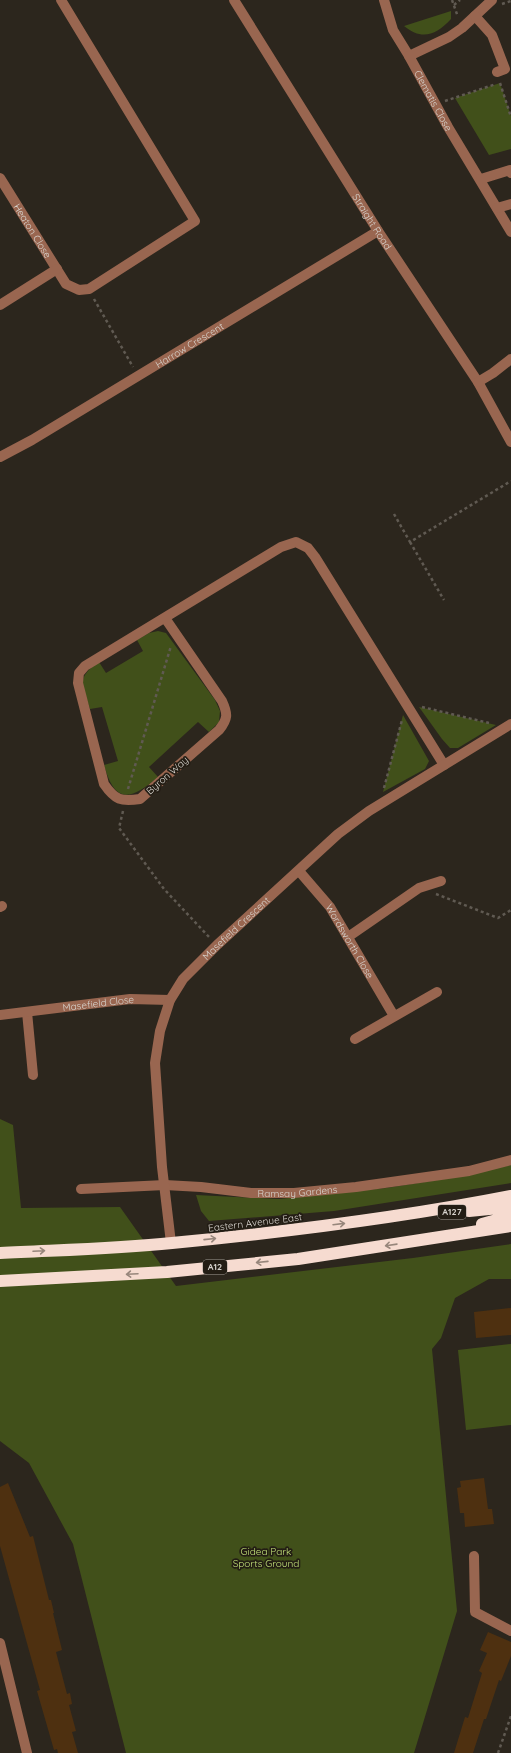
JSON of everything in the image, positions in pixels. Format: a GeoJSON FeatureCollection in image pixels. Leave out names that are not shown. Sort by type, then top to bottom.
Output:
{"type":"FeatureCollection","features":[{"type":"Feature","properties":{"kind":"highway","name":"Eastern Avenue East"},"geometry":{"type":"LineString","coordinates":[[0,1253],[171,1243],[394,1217],[511,1196]]}},
{"type":"Feature","properties":{"kind":"highway","name":"A127"},"geometry":{"type":"LineString","coordinates":[[394,1217],[511,1207]]}},
{"type":"Feature","properties":{"kind":"highway","name":"A127"},"geometry":{"type":"LineString","coordinates":[[429,1239],[511,1216]]}},
{"type":"Feature","properties":{"kind":"highway","name":"A12"},"geometry":{"type":"LineString","coordinates":[[0,1281],[167,1272],[298,1259],[511,1226]]}},
{"type":"Feature","properties":{"kind":"street"},"geometry":{"type":"LineString","coordinates":[[62,0],[195,221],[89,290]]}},
{"type":"Feature","properties":{"kind":"street","name":"Straight Road"},"geometry":{"type":"LineString","coordinates":[[234,0],[378,232],[478,382],[511,442]]}},
{"type":"Feature","properties":{"kind":"street","name":"Clematis Close"},"geometry":{"type":"LineString","coordinates":[[384,0],[393,30],[409,56],[435,105],[481,179],[511,232]]}},
{"type":"Feature","properties":{"kind":"street"},"geometry":{"type":"LineString","coordinates":[[409,56],[449,37],[476,16],[492,0]]}},
{"type":"Feature","properties":{"kind":"street"},"geometry":{"type":"LineString","coordinates":[[476,16],[492,35],[504,69]]}},
{"type":"Feature","properties":{"kind":"street"},"geometry":{"type":"LineString","coordinates":[[481,179],[510,170],[511,173]]}},
{"type":"Feature","properties":{"kind":"street","name":"Heaton Close"},"geometry":{"type":"LineString","coordinates":[[0,178],[66,284],[79,290],[89,290]]}},
{"type":"Feature","properties":{"kind":"street"},"geometry":{"type":"LineString","coordinates":[[497,208],[511,204]]}},
{"type":"Feature","properties":{"kind":"street","name":"Harrow Crescent"},"geometry":{"type":"LineString","coordinates":[[0,457],[32,440],[137,375],[378,232]]}},
{"type":"Feature","properties":{"kind":"street"},"geometry":{"type":"LineString","coordinates":[[0,305],[57,269]]}},
{"type":"Feature","properties":{"kind":"street"},"geometry":{"type":"LineString","coordinates":[[478,382],[511,359]]}},
{"type":"Feature","properties":{"kind":"street"},"geometry":{"type":"LineString","coordinates":[[124,802],[111,794],[104,784],[78,683],[80,673],[85,666],[281,547],[296,542],[308,548],[315,557],[444,765]]}},
{"type":"Feature","properties":{"kind":"street","name":"Byron Way"},"geometry":{"type":"LineString","coordinates":[[124,802],[140,799],[219,730],[225,722],[226,711],[222,701],[165,618]]}},
{"type":"Feature","properties":{"kind":"street","name":"Masefield Crescent"},"geometry":{"type":"LineString","coordinates":[[171,1243],[158,1120],[155,1063],[160,1031],[170,1000],[183,979],[217,945],[338,834],[380,804],[508,726]]}},
{"type":"Feature","properties":{"kind":"street","name":"Wordsworth Close"},"geometry":{"type":"LineString","coordinates":[[299,871],[330,907],[394,1016]]}},
{"type":"Feature","properties":{"kind":"street"},"geometry":{"type":"LineString","coordinates":[[348,937],[419,888],[441,881]]}},
{"type":"Feature","properties":{"kind":"street"},"geometry":{"type":"LineString","coordinates":[[355,1039],[437,992]]}},
{"type":"Feature","properties":{"kind":"street","name":"Masefield Close"},"geometry":{"type":"LineString","coordinates":[[0,1015],[130,999],[170,1000]]}},
{"type":"Feature","properties":{"kind":"street"},"geometry":{"type":"LineString","coordinates":[[27,1012],[33,1075]]}},
{"type":"Feature","properties":{"kind":"street","name":"Ramsay Gardens"},"geometry":{"type":"LineString","coordinates":[[81,1189],[165,1185],[201,1187],[251,1193],[294,1193],[356,1187],[469,1171],[511,1160]]}},
{"type":"Feature","properties":{"kind":"street"},"geometry":{"type":"LineString","coordinates":[[474,1556],[475,1612],[511,1631]]}},
{"type":"Feature","properties":{"kind":"street"},"geometry":{"type":"LineString","coordinates":[[0,1643],[28,1753]]}},
{"type":"Feature","properties":{"kind":"path"},"geometry":{"type":"LineString","coordinates":[[452,0],[462,28]]}},
{"type":"Feature","properties":{"kind":"path"},"geometry":{"type":"LineString","coordinates":[[454,6],[460,0]]}},
{"type":"Feature","properties":{"kind":"path"},"geometry":{"type":"LineString","coordinates":[[435,105],[500,83],[511,117]]}},
{"type":"Feature","properties":{"kind":"path"},"geometry":{"type":"LineString","coordinates":[[89,290],[137,375]]}},
{"type":"Feature","properties":{"kind":"path"},"geometry":{"type":"LineString","coordinates":[[410,542],[511,481]]}},
{"type":"Feature","properties":{"kind":"path"},"geometry":{"type":"LineString","coordinates":[[394,514],[444,600]]}},
{"type":"Feature","properties":{"kind":"path"},"geometry":{"type":"LineString","coordinates":[[175,632],[124,802],[119,828],[164,889],[217,945]]}},
{"type":"Feature","properties":{"kind":"path"},"geometry":{"type":"LineString","coordinates":[[380,804],[406,703],[508,726]]}},
{"type":"Feature","properties":{"kind":"path"},"geometry":{"type":"LineString","coordinates":[[419,888],[498,918],[511,910]]}},
{"type":"Feature","properties":{"kind":"path"},"geometry":{"type":"LineString","coordinates":[[498,1753],[511,1716]]}},
{"type":"Feature","properties":{"kind":"green space"},"geometry":{"type":"Polygon","coordinates":[[[451,11],[451,19],[440,29],[429,34],[423,35],[411,31],[404,26],[451,11]]]}},
{"type":"Feature","properties":{"kind":"green space"},"geometry":{"type":"Polygon","coordinates":[[[500,83],[511,116],[511,149],[489,155],[455,98],[500,83]]]}},
{"type":"Feature","properties":{"kind":"green space"},"geometry":{"type":"Polygon","coordinates":[[[158,631],[166,633],[215,700],[220,711],[219,722],[209,732],[198,722],[149,767],[158,777],[139,791],[125,795],[113,787],[108,778],[104,765],[118,761],[102,707],[90,709],[83,688],[83,682],[86,673],[99,662],[106,673],[143,651],[137,640],[149,633],[158,631]]]}},
{"type":"Feature","properties":{"kind":"green space"},"geometry":{"type":"Polygon","coordinates":[[[419,707],[496,725],[458,748],[450,748],[419,707]]]}},
{"type":"Feature","properties":{"kind":"green space"},"geometry":{"type":"Polygon","coordinates":[[[403,715],[429,761],[425,769],[383,792],[403,715]]]}},
{"type":"Feature","properties":{"kind":"green space","name":"Gidea Park Sports Ground"},"geometry":{"type":"Polygon","coordinates":[[[0,1119],[13,1125],[21,1208],[120,1207],[176,1286],[413,1258],[511,1244],[511,1279],[489,1279],[455,1298],[441,1338],[432,1349],[457,1611],[414,1753],[126,1753],[73,1544],[29,1463],[0,1441],[0,1119]]]}},
{"type":"Feature","properties":{"kind":"green space"},"geometry":{"type":"Polygon","coordinates":[[[511,1165],[511,1183],[334,1211],[209,1221],[201,1211],[196,1195],[279,1199],[386,1188],[450,1178],[511,1165]]]}},
{"type":"Feature","properties":{"kind":"green space"},"geometry":{"type":"Polygon","coordinates":[[[511,1344],[511,1425],[466,1430],[458,1350],[511,1344]]]}},
{"type":"Feature","properties":{"kind":"building"},"geometry":{"type":"Polygon","coordinates":[[[511,1308],[511,1335],[476,1338],[474,1312],[511,1308]]]}},
{"type":"Feature","properties":{"kind":"building"},"geometry":{"type":"Polygon","coordinates":[[[484,1478],[488,1509],[492,1509],[494,1524],[465,1527],[464,1513],[460,1513],[457,1488],[461,1487],[460,1481],[484,1478]]]}},
{"type":"Feature","properties":{"kind":"building"},"geometry":{"type":"Polygon","coordinates":[[[8,1483],[30,1537],[33,1536],[49,1600],[51,1600],[62,1650],[56,1652],[67,1694],[70,1693],[72,1704],[69,1705],[76,1731],[72,1732],[78,1753],[58,1753],[57,1749],[54,1750],[37,1691],[40,1690],[0,1546],[0,1487],[8,1483]]]}},
{"type":"Feature","properties":{"kind":"building"},"geometry":{"type":"Polygon","coordinates":[[[488,1632],[511,1642],[511,1656],[501,1681],[499,1680],[473,1753],[454,1753],[465,1717],[468,1718],[482,1673],[479,1671],[487,1653],[480,1650],[488,1632]]]}}]}
